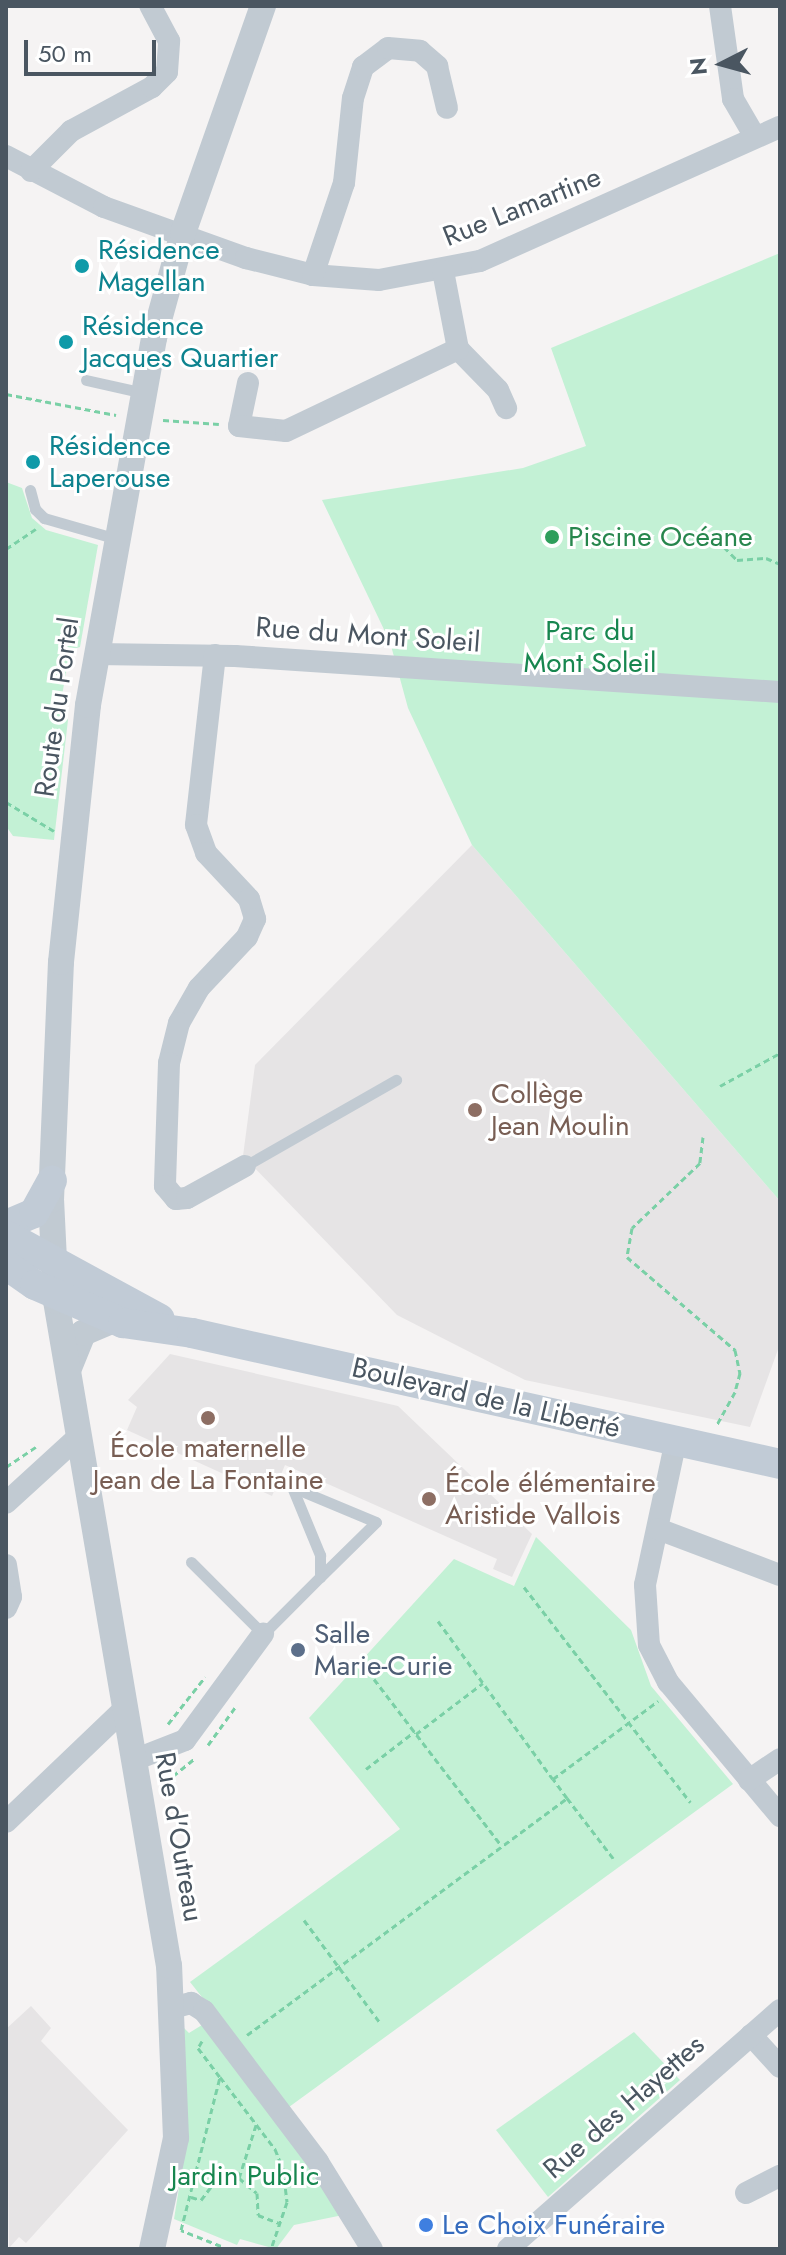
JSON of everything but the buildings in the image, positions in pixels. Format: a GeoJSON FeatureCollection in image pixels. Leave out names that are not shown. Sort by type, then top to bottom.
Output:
{"type":"FeatureCollection","features":[{"type":"Feature","properties":{"kind":"main road"},"geometry":{"type":"LineString","coordinates":[[6,1225],[34,1213],[52,1181]]}},
{"type":"Feature","properties":{"kind":"main road","name":"Boulevard de la Liberté"},"geometry":{"type":"LineString","coordinates":[[6,1235],[47,1249],[162,1320],[192,1333]]}},
{"type":"Feature","properties":{"kind":"main road"},"geometry":{"type":"LineString","coordinates":[[6,1250],[47,1249]]}},
{"type":"Feature","properties":{"kind":"main road","name":"Boulevard de la Liberté"},"geometry":{"type":"LineString","coordinates":[[6,1265],[66,1299],[114,1320],[192,1333],[780,1464]]}},
{"type":"Feature","properties":{"kind":"street"},"geometry":{"type":"LineString","coordinates":[[31,171],[71,131],[152,87],[167,72],[169,41],[150,6]]}},
{"type":"Feature","properties":{"kind":"street","name":"Route du Portel"},"geometry":{"type":"LineString","coordinates":[[78,1437],[61,1337],[66,1299],[47,1249],[71,842],[96,654],[144,393],[183,233],[263,6]]}},
{"type":"Feature","properties":{"kind":"street"},"geometry":{"type":"LineString","coordinates":[[720,6],[733,99],[755,137]]}},
{"type":"Feature","properties":{"kind":"street"},"geometry":{"type":"LineString","coordinates":[[313,275],[344,183],[354,89],[363,67],[388,48],[420,51],[437,66],[447,108]]}},
{"type":"Feature","properties":{"kind":"street","name":"Rue Lamartine"},"geometry":{"type":"LineString","coordinates":[[7,159],[104,207],[246,258],[313,275],[379,280],[443,271],[502,252],[780,127]]}},
{"type":"Feature","properties":{"kind":"street"},"geometry":{"type":"LineString","coordinates":[[443,271],[458,349],[498,390],[506,408]]}},
{"type":"Feature","properties":{"kind":"street"},"geometry":{"type":"LineString","coordinates":[[248,383],[239,426],[268,432],[293,429],[458,349]]}},
{"type":"Feature","properties":{"kind":"street","name":"Rue du Mont Soleil"},"geometry":{"type":"LineString","coordinates":[[96,654],[215,655],[780,692]]}},
{"type":"Feature","properties":{"kind":"street"},"geometry":{"type":"LineString","coordinates":[[215,655],[196,825],[206,853],[249,899],[255,919],[247,937],[199,988],[176,1032],[169,1063],[165,1186],[176,1199],[187,1198],[245,1166]]}},
{"type":"Feature","properties":{"kind":"street"},"geometry":{"type":"LineString","coordinates":[[66,1299],[96,1300],[162,1320]]}},
{"type":"Feature","properties":{"kind":"street"},"geometry":{"type":"LineString","coordinates":[[68,1375],[72,1350],[83,1333],[114,1320]]}},
{"type":"Feature","properties":{"kind":"street"},"geometry":{"type":"LineString","coordinates":[[6,1503],[78,1437]]}},
{"type":"Feature","properties":{"kind":"street","name":"Rue d'Outreau"},"geometry":{"type":"LineString","coordinates":[[78,1437],[122,1711],[160,1904],[172,2008],[175,2148],[152,2249]]}},
{"type":"Feature","properties":{"kind":"street"},"geometry":{"type":"LineString","coordinates":[[691,1444],[658,1529],[644,1616],[653,1656],[674,1690],[780,1816]]}},
{"type":"Feature","properties":{"kind":"street"},"geometry":{"type":"LineString","coordinates":[[658,1529],[780,1575]]}},
{"type":"Feature","properties":{"kind":"street"},"geometry":{"type":"LineString","coordinates":[[6,1565],[11,1597],[6,1608]]}},
{"type":"Feature","properties":{"kind":"street"},"geometry":{"type":"LineString","coordinates":[[134,1760],[185,1740],[263,1634]]}},
{"type":"Feature","properties":{"kind":"street"},"geometry":{"type":"LineString","coordinates":[[6,1822],[122,1711]]}},
{"type":"Feature","properties":{"kind":"street"},"geometry":{"type":"LineString","coordinates":[[749,1780],[780,1759]]}},
{"type":"Feature","properties":{"kind":"street"},"geometry":{"type":"LineString","coordinates":[[172,2008],[200,2007],[343,2198],[372,2249]]}},
{"type":"Feature","properties":{"kind":"street","name":"Rue des Hayettes"},"geometry":{"type":"LineString","coordinates":[[508,2249],[780,2010]]}},
{"type":"Feature","properties":{"kind":"street"},"geometry":{"type":"LineString","coordinates":[[751,2035],[780,2067]]}},
{"type":"Feature","properties":{"kind":"street"},"geometry":{"type":"LineString","coordinates":[[746,2193],[780,2176]]}},
{"type":"Feature","properties":{"kind":"lane"},"geometry":{"type":"LineString","coordinates":[[86,380],[144,393]]}},
{"type":"Feature","properties":{"kind":"lane"},"geometry":{"type":"LineString","coordinates":[[30,490],[35,509],[49,521],[117,539]]}},
{"type":"Feature","properties":{"kind":"lane"},"geometry":{"type":"LineString","coordinates":[[245,1166],[396,1080]]}},
{"type":"Feature","properties":{"kind":"lane"},"geometry":{"type":"LineString","coordinates":[[191,1562],[263,1634],[376,1522],[292,1487],[317,1544],[320,1577]]}},
{"type":"Feature","properties":{"kind":"path"},"geometry":{"type":"LineString","coordinates":[[6,394],[131,419]]}},
{"type":"Feature","properties":{"kind":"path"},"geometry":{"type":"LineString","coordinates":[[160,421],[239,426]]}},
{"type":"Feature","properties":{"kind":"path"},"geometry":{"type":"LineString","coordinates":[[6,549],[49,521]]}},
{"type":"Feature","properties":{"kind":"path"},"geometry":{"type":"LineString","coordinates":[[724,547],[737,560],[766,558],[780,564]]}},
{"type":"Feature","properties":{"kind":"path"},"geometry":{"type":"LineString","coordinates":[[6,802],[71,842]]}},
{"type":"Feature","properties":{"kind":"path"},"geometry":{"type":"LineString","coordinates":[[720,1086],[780,1053]]}},
{"type":"Feature","properties":{"kind":"path"},"geometry":{"type":"LineString","coordinates":[[691,1444],[735,1392],[739,1359],[634,1267],[627,1257],[627,1242],[632,1228],[700,1163],[703,1137]]}},
{"type":"Feature","properties":{"kind":"path"},"geometry":{"type":"LineString","coordinates":[[524,1587],[690,1802]]}},
{"type":"Feature","properties":{"kind":"path"},"geometry":{"type":"LineString","coordinates":[[438,1621],[613,1858]]}},
{"type":"Feature","properties":{"kind":"path"},"geometry":{"type":"LineString","coordinates":[[166,1729],[213,1668]]}},
{"type":"Feature","properties":{"kind":"path"},"geometry":{"type":"LineString","coordinates":[[374,1679],[501,1845]]}},
{"type":"Feature","properties":{"kind":"path"},"geometry":{"type":"LineString","coordinates":[[366,1769],[483,1683]]}},
{"type":"Feature","properties":{"kind":"path"},"geometry":{"type":"LineString","coordinates":[[553,1779],[674,1690]]}},
{"type":"Feature","properties":{"kind":"path"},"geometry":{"type":"LineString","coordinates":[[231,2047],[567,1798]]}},
{"type":"Feature","properties":{"kind":"path"},"geometry":{"type":"LineString","coordinates":[[304,1920],[381,2024]]}},
{"type":"Feature","properties":{"kind":"path"},"geometry":{"type":"LineString","coordinates":[[207,2039],[198,2048],[275,2149],[286,2180],[280,2224],[271,2249]]}},
{"type":"Feature","properties":{"kind":"path"},"geometry":{"type":"LineString","coordinates":[[220,2077],[181,2230],[231,2249]]}},
{"type":"Feature","properties":{"kind":"path"},"geometry":{"type":"LineString","coordinates":[[239,2178],[256,2124]]}},
{"type":"Feature","properties":{"kind":"path"},"geometry":{"type":"LineString","coordinates":[[191,2197],[201,2200],[217,2179],[239,2178],[257,2193],[258,2215],[280,2224]]}},
{"type":"Feature","properties":{"kind":"shaded area","name":"Collège Jean Moulin"},"geometry":{"type":"Polygon","coordinates":[[[472,845],[780,1201],[780,1344],[750,1427],[525,1380],[397,1315],[243,1156],[255,1065],[472,845]]]}},
{"type":"Feature","properties":{"kind":"shaded area"},"geometry":{"type":"Polygon","coordinates":[[[170,1354],[398,1406],[532,1534],[512,1577],[493,1569],[497,1559],[285,1465],[272,1496],[127,1430],[137,1407],[128,1400],[170,1354]]]}},
{"type":"Feature","properties":{"kind":"shaded area"},"geometry":{"type":"Polygon","coordinates":[[[31,2006],[51,2028],[41,2041],[128,2130],[26,2243],[19,2237],[9,2248],[6,2029],[31,2006]]]}},
{"type":"Feature","properties":{"kind":"green space","name":"Parc du Mont Soleil"},"geometry":{"type":"Polygon","coordinates":[[[780,253],[780,1201],[472,845],[408,708],[390,642],[322,500],[523,468],[586,446],[551,348],[780,253]]]}},
{"type":"Feature","properties":{"kind":"green space"},"geometry":{"type":"Polygon","coordinates":[[[6,482],[22,488],[32,518],[46,530],[98,545],[80,647],[70,650],[60,707],[68,720],[54,840],[13,836],[6,826],[6,482]]]}},
{"type":"Feature","properties":{"kind":"green space"},"geometry":{"type":"Polygon","coordinates":[[[536,1537],[631,1630],[651,1686],[733,1784],[289,2107],[190,1982],[400,1829],[309,1718],[454,1559],[514,1586],[536,1537]]]}},
{"type":"Feature","properties":{"kind":"green space","name":"Jardin Public"},"geometry":{"type":"Polygon","coordinates":[[[202,2025],[224,2045],[343,2215],[294,2225],[276,2249],[240,2239],[237,2245],[174,2219],[186,2144],[184,2028],[189,2033],[202,2025]]]}},
{"type":"Feature","properties":{"kind":"green space"},"geometry":{"type":"Polygon","coordinates":[[[634,2032],[680,2080],[548,2197],[496,2130],[634,2032]]]}},
{"type":"Feature","properties":{"kind":"place","name":"Résidence Magellan"},"geometry":{"type":"Point","coordinates":[82,266]}},
{"type":"Feature","properties":{"kind":"place","name":"Résidence Jacques Quartier"},"geometry":{"type":"Point","coordinates":[66,342]}},
{"type":"Feature","properties":{"kind":"place","name":"Résidence Laperouse"},"geometry":{"type":"Point","coordinates":[33,462]}},
{"type":"Feature","properties":{"kind":"place","name":"Piscine Océane"},"geometry":{"type":"Point","coordinates":[552,537]}},
{"type":"Feature","properties":{"kind":"place","name":"Collège Jean Moulin"},"geometry":{"type":"Point","coordinates":[475,1110]}},
{"type":"Feature","properties":{"kind":"place","name":"École maternelle Jean de La Fontaine"},"geometry":{"type":"Point","coordinates":[208,1418]}},
{"type":"Feature","properties":{"kind":"place","name":"École élémentaire Aristide Vallois"},"geometry":{"type":"Point","coordinates":[429,1499]}},
{"type":"Feature","properties":{"kind":"place","name":"Salle Marie-Curie"},"geometry":{"type":"Point","coordinates":[298,1650]}},
{"type":"Feature","properties":{"kind":"place","name":"Le Choix Funéraire"},"geometry":{"type":"Point","coordinates":[426,2225]}}]}
